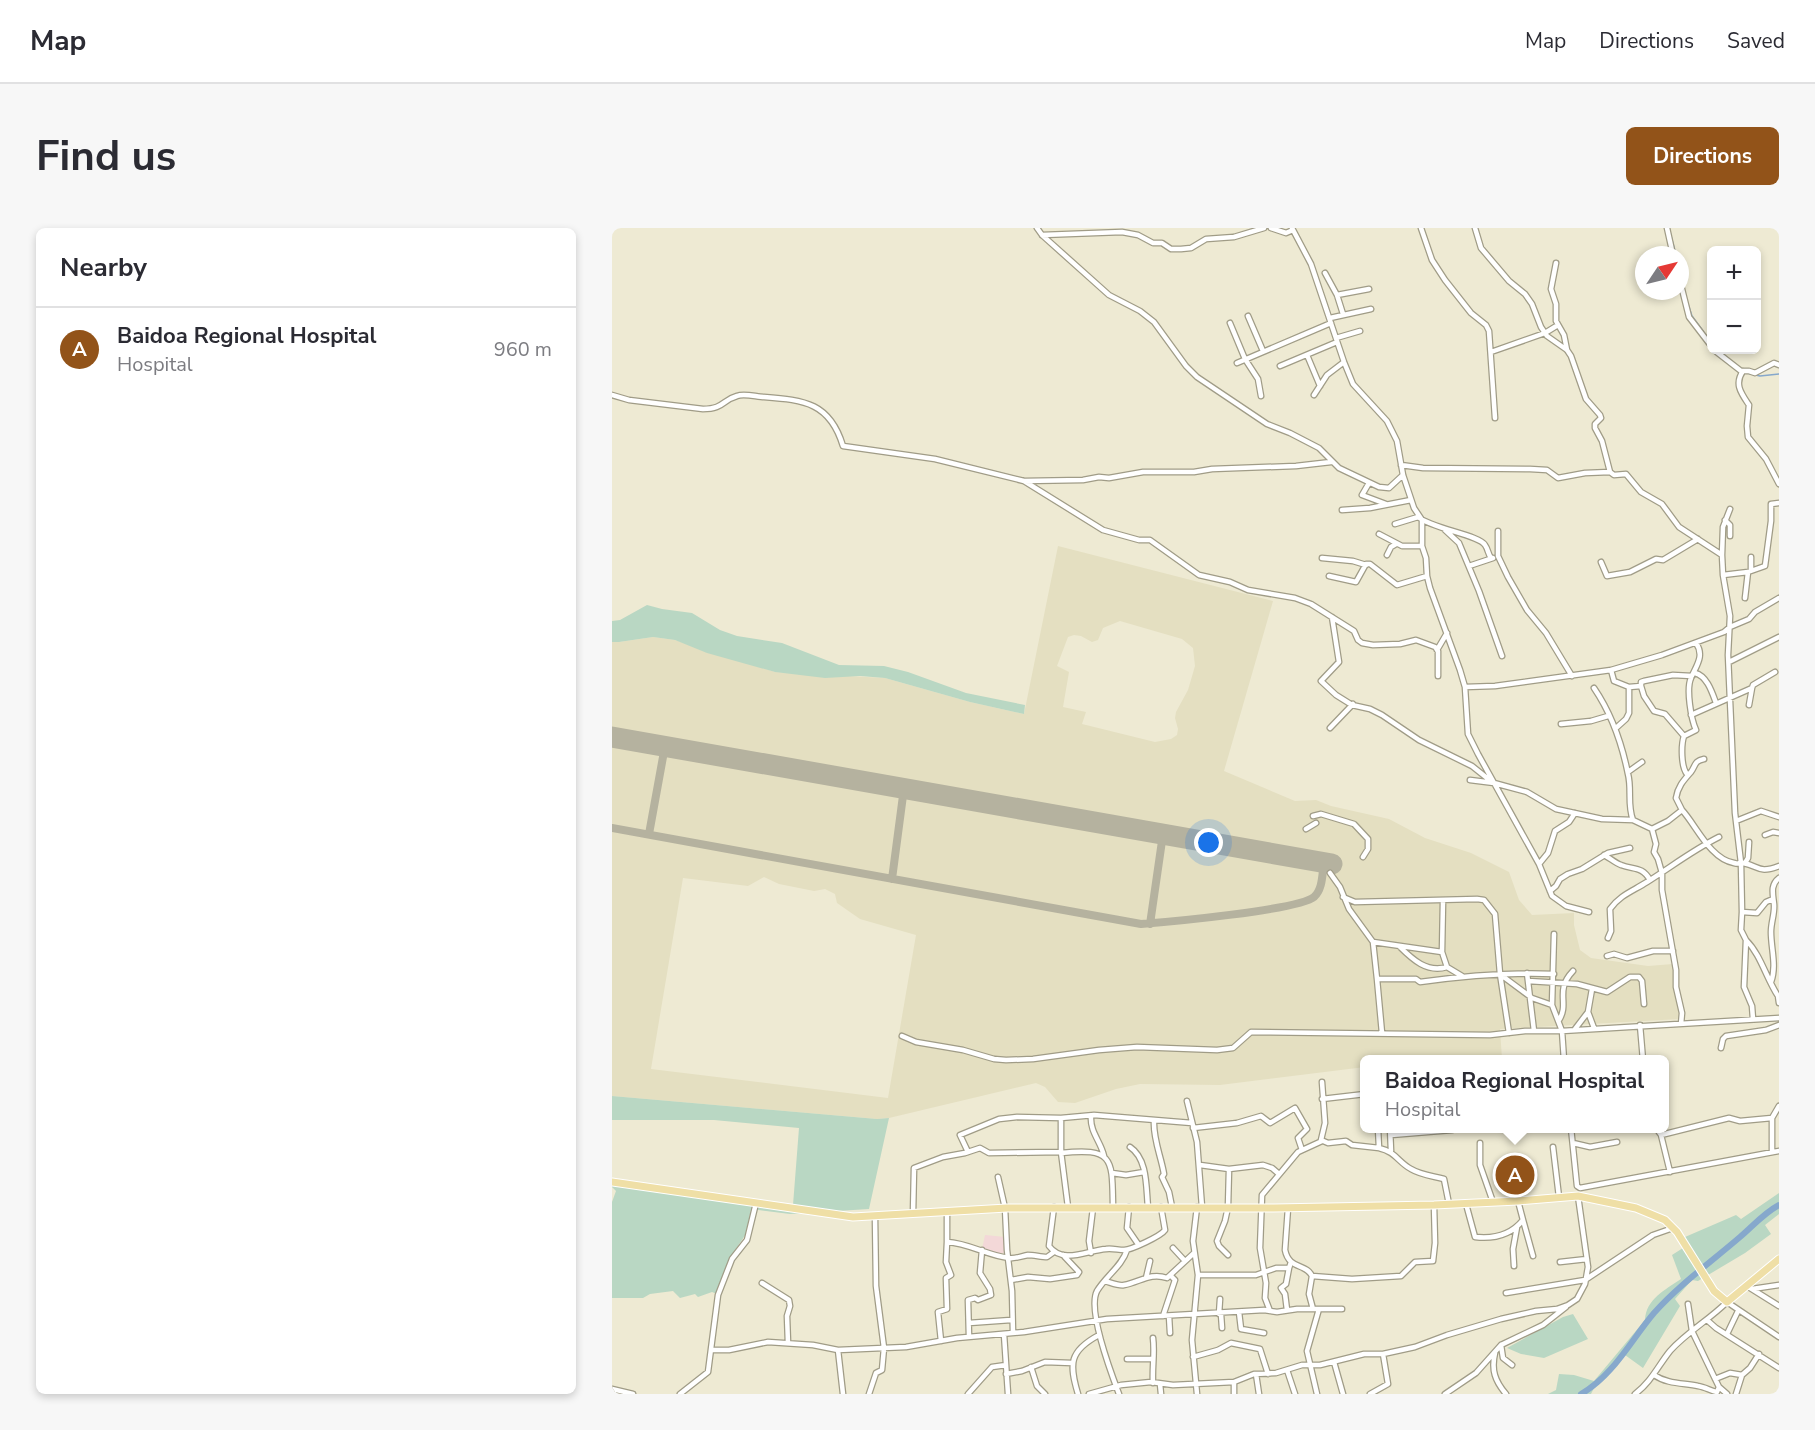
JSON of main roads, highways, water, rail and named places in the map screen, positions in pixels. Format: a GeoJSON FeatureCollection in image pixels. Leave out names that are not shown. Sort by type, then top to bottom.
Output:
{"type":"FeatureCollection","features":[{"type":"Feature","properties":{"kind":"main road"},"geometry":{"type":"LineString","coordinates":[[612,1182],[841,1216],[866,1217],[1005,1208],[1288,1208],[1434,1205],[1578,1196],[1648,1212],[1665,1220],[1673,1228],[1718,1296],[1727,1302],[1750,1288],[1779,1259]]}},
{"type":"Feature","properties":{"kind":"waterway"},"geometry":{"type":"LineString","coordinates":[[1670,232],[1674,246]]}},
{"type":"Feature","properties":{"kind":"waterway"},"geometry":{"type":"LineString","coordinates":[[1687,301],[1692,316],[1703,331]]}},
{"type":"Feature","properties":{"kind":"waterway"},"geometry":{"type":"LineString","coordinates":[[1747,373],[1760,376],[1779,374]]}},
{"type":"Feature","properties":{"kind":"waterway"},"geometry":{"type":"LineString","coordinates":[[1581,1394],[1603,1378],[1654,1313],[1674,1292],[1779,1205]]}},
{"type":"Feature","properties":{"kind":"place","name":"Baidoa Regional Hospital"},"geometry":{"type":"Point","coordinates":[1515,1175]}}]}
